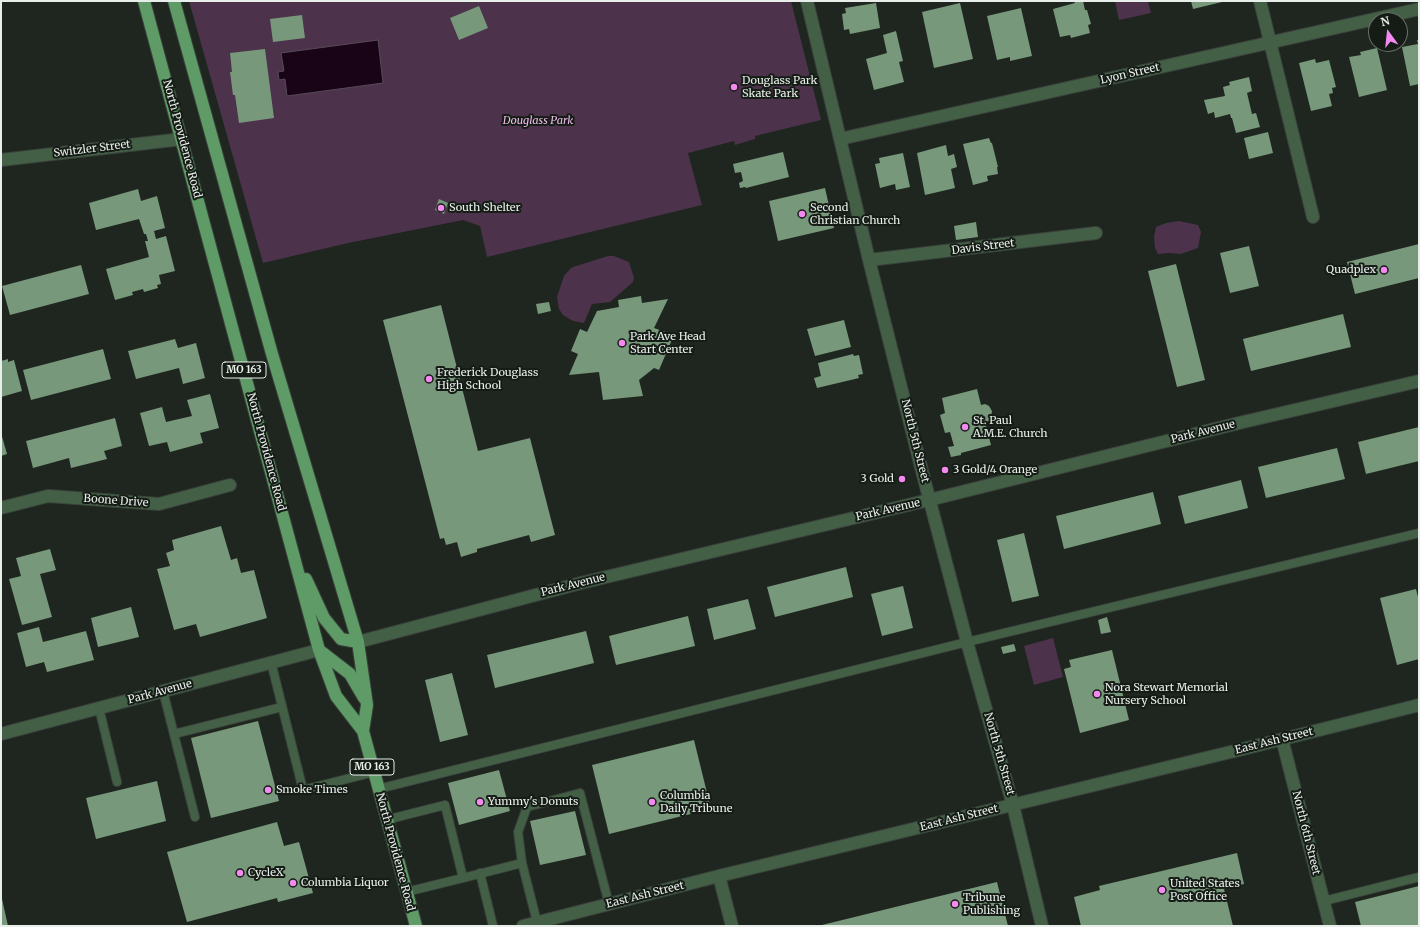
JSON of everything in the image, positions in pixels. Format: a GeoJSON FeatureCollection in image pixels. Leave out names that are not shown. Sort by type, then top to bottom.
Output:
{"type":"FeatureCollection","features":[{"type":"Feature","properties":{"kind":"main road","name":"North Providence Road"},"geometry":{"type":"LineString","coordinates":[[144,1],[319,650],[336,696],[363,731],[416,926]]}},
{"type":"Feature","properties":{"kind":"main road","name":"North Providence Road"},"geometry":{"type":"LineString","coordinates":[[174,1],[272,354],[358,642],[367,705],[363,731]]}},
{"type":"Feature","properties":{"kind":"main road"},"geometry":{"type":"LineString","coordinates":[[293,552],[324,618],[341,639],[358,642]]}},
{"type":"Feature","properties":{"kind":"main road"},"geometry":{"type":"LineString","coordinates":[[319,650],[350,674],[367,705]]}},
{"type":"Feature","properties":{"kind":"street","name":"North 5th Street"},"geometry":{"type":"LineString","coordinates":[[807,1],[869,260],[929,500],[1013,805],[1042,926]]}},
{"type":"Feature","properties":{"kind":"street"},"geometry":{"type":"LineString","coordinates":[[1260,1],[1312,217]]}},
{"type":"Feature","properties":{"kind":"street","name":"Lyon Street"},"geometry":{"type":"LineString","coordinates":[[840,138],[1419,9]]}},
{"type":"Feature","properties":{"kind":"street","name":"Switzler Street"},"geometry":{"type":"LineString","coordinates":[[1,160],[182,138]]}},
{"type":"Feature","properties":{"kind":"street","name":"Davis Street"},"geometry":{"type":"LineString","coordinates":[[869,260],[1096,233]]}},
{"type":"Feature","properties":{"kind":"street","name":"Park Avenue"},"geometry":{"type":"LineString","coordinates":[[358,642],[580,583],[929,500],[1239,423],[1419,381]]}},
{"type":"Feature","properties":{"kind":"street","name":"Boone Drive"},"geometry":{"type":"LineString","coordinates":[[1,508],[48,496],[158,504],[230,485]]}},
{"type":"Feature","properties":{"kind":"street","name":"Park Avenue"},"geometry":{"type":"LineString","coordinates":[[1,734],[319,650]]}},
{"type":"Feature","properties":{"kind":"street","name":"East Ash Street"},"geometry":{"type":"LineString","coordinates":[[523,926],[719,876],[1419,705]]}},
{"type":"Feature","properties":{"kind":"street","name":"North 6th Street"},"geometry":{"type":"LineString","coordinates":[[1282,739],[1330,926]]}},
{"type":"Feature","properties":{"kind":"street"},"geometry":{"type":"LineString","coordinates":[[719,876],[732,926]]}},
{"type":"Feature","properties":{"kind":"lane"},"geometry":{"type":"LineString","coordinates":[[378,789],[967,642],[1419,533]]}},
{"type":"Feature","properties":{"kind":"lane"},"geometry":{"type":"LineString","coordinates":[[271,662],[303,790],[374,772]]}},
{"type":"Feature","properties":{"kind":"lane"},"geometry":{"type":"LineString","coordinates":[[163,691],[195,817]]}},
{"type":"Feature","properties":{"kind":"lane"},"geometry":{"type":"LineString","coordinates":[[174,734],[282,707]]}},
{"type":"Feature","properties":{"kind":"lane"},"geometry":{"type":"LineString","coordinates":[[99,708],[117,782]]}},
{"type":"Feature","properties":{"kind":"lane"},"geometry":{"type":"LineString","coordinates":[[538,922],[522,863],[518,832],[527,807],[580,793],[609,904]]}},
{"type":"Feature","properties":{"kind":"lane"},"geometry":{"type":"LineString","coordinates":[[386,820],[445,805],[463,878]]}},
{"type":"Feature","properties":{"kind":"lane"},"geometry":{"type":"LineString","coordinates":[[406,892],[522,863]]}},
{"type":"Feature","properties":{"kind":"lane"},"geometry":{"type":"LineString","coordinates":[[480,873],[493,926]]}},
{"type":"Feature","properties":{"kind":"lane"},"geometry":{"type":"LineString","coordinates":[[1324,901],[1419,877]]}},
{"type":"Feature","properties":{"kind":"green space","name":"Douglass Park"},"geometry":{"type":"Polygon","coordinates":[[[189,1],[791,1],[821,120],[755,136],[755,139],[735,145],[734,141],[688,153],[702,205],[487,257],[480,226],[463,220],[348,243],[263,263],[189,1]]]}},
{"type":"Feature","properties":{"kind":"green space"},"geometry":{"type":"Polygon","coordinates":[[[1115,1],[1148,1],[1151,13],[1119,20],[1115,1]]]}},
{"type":"Feature","properties":{"kind":"green space"},"geometry":{"type":"Polygon","coordinates":[[[1179,221],[1198,225],[1201,232],[1198,248],[1181,254],[1158,254],[1155,248],[1154,236],[1156,227],[1166,223],[1179,221]]]}},
{"type":"Feature","properties":{"kind":"green space"},"geometry":{"type":"Polygon","coordinates":[[[608,256],[614,256],[629,262],[634,278],[633,282],[610,302],[592,304],[584,323],[573,321],[563,315],[559,309],[557,297],[564,276],[573,267],[608,256]]]}},
{"type":"Feature","properties":{"kind":"green space"},"geometry":{"type":"Polygon","coordinates":[[[1053,638],[1063,677],[1034,685],[1024,646],[1053,638]]]}},
{"type":"Feature","properties":{"kind":"shaded area"},"geometry":{"type":"Polygon","coordinates":[[[378,40],[383,83],[287,96],[285,79],[279,80],[278,72],[284,71],[281,53],[378,40]]]}},
{"type":"Feature","properties":{"kind":"building"},"geometry":{"type":"Polygon","coordinates":[[[1074,1],[1083,1],[1091,24],[1088,25],[1090,33],[1071,38],[1070,35],[1060,37],[1053,9],[1075,3],[1074,1]]]}},
{"type":"Feature","properties":{"kind":"building"},"geometry":{"type":"Polygon","coordinates":[[[1191,1],[1221,1],[1222,2],[1193,9],[1191,1]]]}},
{"type":"Feature","properties":{"kind":"building"},"geometry":{"type":"Polygon","coordinates":[[[876,3],[880,28],[850,34],[849,29],[844,30],[842,14],[846,13],[845,8],[876,3]]]}},
{"type":"Feature","properties":{"kind":"building"},"geometry":{"type":"Polygon","coordinates":[[[960,3],[973,59],[934,68],[922,12],[960,3]]]}},
{"type":"Feature","properties":{"kind":"building"},"geometry":{"type":"Polygon","coordinates":[[[479,6],[488,28],[459,40],[450,18],[479,6]]]}},
{"type":"Feature","properties":{"kind":"building"},"geometry":{"type":"Polygon","coordinates":[[[1021,8],[1032,56],[1010,61],[1010,57],[997,60],[987,16],[1021,8]]]}},
{"type":"Feature","properties":{"kind":"building"},"geometry":{"type":"Polygon","coordinates":[[[302,15],[305,38],[273,42],[270,19],[302,15]]]}},
{"type":"Feature","properties":{"kind":"building"},"geometry":{"type":"Polygon","coordinates":[[[896,31],[903,61],[899,62],[904,82],[874,90],[866,59],[887,53],[883,35],[896,31]]]}},
{"type":"Feature","properties":{"kind":"building"},"geometry":{"type":"Polygon","coordinates":[[[1417,40],[1419,40],[1419,84],[1410,86],[1403,52],[1408,52],[1408,46],[1418,44],[1417,40]]]}},
{"type":"Feature","properties":{"kind":"building"},"geometry":{"type":"Polygon","coordinates":[[[265,49],[274,118],[239,123],[230,72],[232,72],[230,53],[265,49]]]}},
{"type":"Feature","properties":{"kind":"building"},"geometry":{"type":"Polygon","coordinates":[[[1368,50],[1368,52],[1378,52],[1387,90],[1359,97],[1349,57],[1361,55],[1360,52],[1368,50]]]}},
{"type":"Feature","properties":{"kind":"building"},"geometry":{"type":"Polygon","coordinates":[[[1315,59],[1316,63],[1329,60],[1336,87],[1332,88],[1333,93],[1329,94],[1332,106],[1311,111],[1299,63],[1315,59]]]}},
{"type":"Feature","properties":{"kind":"building"},"geometry":{"type":"Polygon","coordinates":[[[1249,77],[1252,91],[1247,93],[1252,114],[1256,113],[1260,127],[1236,133],[1230,114],[1215,118],[1214,112],[1208,114],[1204,100],[1225,96],[1223,87],[1230,85],[1229,82],[1249,77]]]}},
{"type":"Feature","properties":{"kind":"building"},"geometry":{"type":"Polygon","coordinates":[[[1268,132],[1273,153],[1249,159],[1244,138],[1268,132]]]}},
{"type":"Feature","properties":{"kind":"building"},"geometry":{"type":"Polygon","coordinates":[[[989,138],[992,143],[998,167],[998,174],[987,176],[988,181],[973,185],[963,144],[989,138]]]}},
{"type":"Feature","properties":{"kind":"building"},"geometry":{"type":"Polygon","coordinates":[[[946,145],[948,156],[954,154],[957,167],[951,169],[955,188],[925,195],[917,153],[946,145]]]}},
{"type":"Feature","properties":{"kind":"building"},"geometry":{"type":"Polygon","coordinates":[[[783,152],[789,177],[746,188],[740,188],[739,183],[743,181],[741,172],[735,173],[733,164],[783,152]]]}},
{"type":"Feature","properties":{"kind":"building"},"geometry":{"type":"Polygon","coordinates":[[[903,153],[910,187],[896,190],[895,184],[880,188],[875,164],[880,163],[879,158],[903,153]]]}},
{"type":"Feature","properties":{"kind":"building","name":"Second Christian Church"},"geometry":{"type":"Polygon","coordinates":[[[825,188],[834,228],[778,241],[769,201],[825,188]]]}},
{"type":"Feature","properties":{"kind":"building"},"geometry":{"type":"Polygon","coordinates":[[[138,189],[141,201],[157,196],[165,228],[154,231],[156,239],[166,236],[175,271],[159,275],[161,284],[157,285],[158,288],[144,292],[143,289],[132,292],[133,295],[115,300],[106,269],[149,257],[145,241],[148,241],[139,219],[96,230],[89,203],[138,189]]]}},
{"type":"Feature","properties":{"kind":"building","name":"South Shelter"},"geometry":{"type":"Polygon","coordinates":[[[439,199],[448,203],[444,214],[435,210],[439,199]]]}},
{"type":"Feature","properties":{"kind":"building"},"geometry":{"type":"Polygon","coordinates":[[[976,222],[978,237],[956,240],[954,226],[976,222]]]}},
{"type":"Feature","properties":{"kind":"building","name":"Quadplex"},"geometry":{"type":"Polygon","coordinates":[[[1419,244],[1419,278],[1355,294],[1347,262],[1419,244]]]}},
{"type":"Feature","properties":{"kind":"building"},"geometry":{"type":"Polygon","coordinates":[[[1249,246],[1259,286],[1230,293],[1220,253],[1249,246]]]}},
{"type":"Feature","properties":{"kind":"building"},"geometry":{"type":"Polygon","coordinates":[[[1176,264],[1205,380],[1177,387],[1148,271],[1176,264]]]}},
{"type":"Feature","properties":{"kind":"building"},"geometry":{"type":"Polygon","coordinates":[[[81,265],[89,294],[10,315],[2,286],[81,265]]]}},
{"type":"Feature","properties":{"kind":"building","name":"Park Ave Head Start Center"},"geometry":{"type":"Polygon","coordinates":[[[641,296],[642,303],[668,299],[654,328],[674,335],[659,370],[654,368],[639,380],[643,396],[603,400],[599,372],[569,375],[578,354],[571,351],[580,329],[587,332],[597,311],[619,307],[618,300],[641,296]]]}},
{"type":"Feature","properties":{"kind":"building"},"geometry":{"type":"Polygon","coordinates":[[[549,302],[551,311],[538,314],[536,304],[549,302]]]}},
{"type":"Feature","properties":{"kind":"building","name":"Frederick Douglass High School"},"geometry":{"type":"Polygon","coordinates":[[[441,305],[478,451],[530,438],[555,535],[531,542],[529,535],[477,549],[477,552],[461,557],[457,542],[446,545],[444,538],[440,539],[383,320],[441,305]]]}},
{"type":"Feature","properties":{"kind":"building"},"geometry":{"type":"Polygon","coordinates":[[[1343,314],[1351,347],[1251,371],[1243,339],[1343,314]]]}},
{"type":"Feature","properties":{"kind":"building"},"geometry":{"type":"Polygon","coordinates":[[[844,320],[851,347],[815,356],[807,329],[844,320]]]}},
{"type":"Feature","properties":{"kind":"building"},"geometry":{"type":"Polygon","coordinates":[[[175,339],[178,348],[196,343],[205,378],[183,384],[179,368],[136,379],[128,351],[175,339]]]}},
{"type":"Feature","properties":{"kind":"building"},"geometry":{"type":"Polygon","coordinates":[[[103,349],[111,379],[31,400],[23,370],[103,349]]]}},
{"type":"Feature","properties":{"kind":"building"},"geometry":{"type":"Polygon","coordinates":[[[853,354],[854,356],[859,355],[863,374],[858,375],[859,378],[817,388],[814,378],[821,376],[818,363],[853,354]]]}},
{"type":"Feature","properties":{"kind":"building"},"geometry":{"type":"Polygon","coordinates":[[[8,359],[8,362],[14,360],[22,391],[1,397],[1,361],[8,359]]]}},
{"type":"Feature","properties":{"kind":"building","name":"St. Paul A.M.E. Church"},"geometry":{"type":"Polygon","coordinates":[[[977,389],[981,405],[985,404],[989,406],[992,411],[991,418],[989,421],[985,422],[991,445],[951,457],[948,447],[954,446],[950,432],[945,433],[940,415],[945,413],[942,398],[977,389]]]}},
{"type":"Feature","properties":{"kind":"building"},"geometry":{"type":"Polygon","coordinates":[[[210,394],[219,428],[200,433],[203,443],[170,452],[167,442],[149,446],[140,413],[162,407],[166,422],[192,416],[187,400],[210,394]]]}},
{"type":"Feature","properties":{"kind":"building"},"geometry":{"type":"Polygon","coordinates":[[[115,418],[122,446],[104,451],[107,459],[71,468],[69,458],[33,468],[26,441],[115,418]]]}},
{"type":"Feature","properties":{"kind":"building"},"geometry":{"type":"Polygon","coordinates":[[[1419,427],[1419,461],[1366,474],[1358,442],[1419,427]]]}},
{"type":"Feature","properties":{"kind":"building"},"geometry":{"type":"Polygon","coordinates":[[[1,433],[7,454],[1,456],[1,433]]]}},
{"type":"Feature","properties":{"kind":"building"},"geometry":{"type":"Polygon","coordinates":[[[1337,448],[1345,479],[1266,498],[1258,467],[1337,448]]]}},
{"type":"Feature","properties":{"kind":"building"},"geometry":{"type":"Polygon","coordinates":[[[1241,480],[1248,508],[1185,524],[1178,496],[1241,480]]]}},
{"type":"Feature","properties":{"kind":"building"},"geometry":{"type":"Polygon","coordinates":[[[1153,492],[1161,524],[1064,549],[1056,516],[1153,492]]]}},
{"type":"Feature","properties":{"kind":"building"},"geometry":{"type":"Polygon","coordinates":[[[221,526],[231,560],[237,558],[241,573],[254,570],[267,618],[200,637],[196,624],[174,630],[157,569],[170,566],[166,553],[174,550],[172,540],[221,526]]]}},
{"type":"Feature","properties":{"kind":"building"},"geometry":{"type":"Polygon","coordinates":[[[1024,533],[1039,596],[1012,602],[997,540],[1024,533]]]}},
{"type":"Feature","properties":{"kind":"building"},"geometry":{"type":"Polygon","coordinates":[[[50,549],[56,570],[40,574],[52,617],[22,625],[9,579],[21,576],[16,558],[50,549]]]}},
{"type":"Feature","properties":{"kind":"building"},"geometry":{"type":"Polygon","coordinates":[[[846,567],[853,597],[775,617],[767,587],[846,567]]]}},
{"type":"Feature","properties":{"kind":"building"},"geometry":{"type":"Polygon","coordinates":[[[903,586],[913,628],[882,636],[871,594],[903,586]]]}},
{"type":"Feature","properties":{"kind":"building"},"geometry":{"type":"Polygon","coordinates":[[[1416,589],[1419,601],[1419,659],[1397,665],[1380,598],[1416,589]]]}},
{"type":"Feature","properties":{"kind":"building"},"geometry":{"type":"Polygon","coordinates":[[[748,599],[756,629],[714,640],[707,609],[748,599]]]}},
{"type":"Feature","properties":{"kind":"building"},"geometry":{"type":"Polygon","coordinates":[[[131,607],[139,637],[98,647],[91,618],[131,607]]]}},
{"type":"Feature","properties":{"kind":"building"},"geometry":{"type":"Polygon","coordinates":[[[688,616],[695,646],[616,665],[609,636],[688,616]]]}},
{"type":"Feature","properties":{"kind":"building"},"geometry":{"type":"Polygon","coordinates":[[[1107,617],[1111,632],[1101,634],[1098,620],[1107,617]]]}},
{"type":"Feature","properties":{"kind":"building"},"geometry":{"type":"Polygon","coordinates":[[[39,627],[43,642],[86,631],[94,660],[47,672],[44,662],[26,667],[17,633],[39,627]]]}},
{"type":"Feature","properties":{"kind":"building"},"geometry":{"type":"Polygon","coordinates":[[[586,631],[594,663],[495,688],[487,655],[586,631]]]}},
{"type":"Feature","properties":{"kind":"building"},"geometry":{"type":"Polygon","coordinates":[[[1014,644],[1016,651],[1003,654],[1001,647],[1014,644]]]}},
{"type":"Feature","properties":{"kind":"building","name":"Nora Stewart Memorial Nursery School"},"geometry":{"type":"Polygon","coordinates":[[[1112,650],[1129,720],[1080,733],[1064,669],[1071,667],[1069,660],[1112,650]]]}},
{"type":"Feature","properties":{"kind":"building"},"geometry":{"type":"Polygon","coordinates":[[[452,673],[468,735],[440,742],[425,680],[452,673]]]}},
{"type":"Feature","properties":{"kind":"building"},"geometry":{"type":"Polygon","coordinates":[[[258,721],[279,801],[211,818],[191,738],[258,721]]]}},
{"type":"Feature","properties":{"kind":"building"},"geometry":{"type":"Polygon","coordinates":[[[694,740],[711,809],[609,834],[592,765],[694,740]]]}},
{"type":"Feature","properties":{"kind":"building"},"geometry":{"type":"Polygon","coordinates":[[[499,770],[510,811],[459,825],[448,783],[499,770]]]}},
{"type":"Feature","properties":{"kind":"building"},"geometry":{"type":"Polygon","coordinates":[[[157,781],[166,821],[96,839],[86,798],[157,781]]]}},
{"type":"Feature","properties":{"kind":"building"},"geometry":{"type":"Polygon","coordinates":[[[575,811],[586,855],[540,865],[530,821],[575,811]]]}},
{"type":"Feature","properties":{"kind":"building","name":"CycleX"},"geometry":{"type":"Polygon","coordinates":[[[277,822],[284,846],[299,842],[313,893],[278,902],[277,898],[187,922],[167,852],[277,822]]]}},
{"type":"Feature","properties":{"kind":"building","name":"United States Post Office"},"geometry":{"type":"Polygon","coordinates":[[[1237,853],[1244,884],[1224,889],[1233,926],[1081,926],[1074,897],[1100,890],[1099,886],[1237,853]]]}},
{"type":"Feature","properties":{"kind":"building","name":"Tribune Publishing"},"geometry":{"type":"Polygon","coordinates":[[[997,882],[1008,926],[822,926],[822,925],[997,882]]]}},
{"type":"Feature","properties":{"kind":"building"},"geometry":{"type":"Polygon","coordinates":[[[1419,886],[1419,926],[1361,926],[1355,902],[1419,886]]]}},
{"type":"Feature","properties":{"kind":"building"},"geometry":{"type":"Polygon","coordinates":[[[2,899],[8,926],[1,926],[2,899]]]}},
{"type":"Feature","properties":{"kind":"place","name":"Douglass Park Skate Park"},"geometry":{"type":"Point","coordinates":[734,87]}},
{"type":"Feature","properties":{"kind":"place","name":"South Shelter"},"geometry":{"type":"Point","coordinates":[441,208]}},
{"type":"Feature","properties":{"kind":"place","name":"Second Christian Church"},"geometry":{"type":"Point","coordinates":[802,214]}},
{"type":"Feature","properties":{"kind":"place","name":"Quadplex"},"geometry":{"type":"Point","coordinates":[1384,270]}},
{"type":"Feature","properties":{"kind":"place","name":"Park Ave Head Start Center"},"geometry":{"type":"Point","coordinates":[622,343]}},
{"type":"Feature","properties":{"kind":"place","name":"Frederick Douglass High School"},"geometry":{"type":"Point","coordinates":[429,379]}},
{"type":"Feature","properties":{"kind":"place","name":"St. Paul A.M.E. Church"},"geometry":{"type":"Point","coordinates":[965,427]}},
{"type":"Feature","properties":{"kind":"place","name":"3 Gold/4 Orange"},"geometry":{"type":"Point","coordinates":[945,470]}},
{"type":"Feature","properties":{"kind":"place","name":"3 Gold"},"geometry":{"type":"Point","coordinates":[902,479]}},
{"type":"Feature","properties":{"kind":"place","name":"Nora Stewart Memorial Nursery School"},"geometry":{"type":"Point","coordinates":[1097,694]}},
{"type":"Feature","properties":{"kind":"place","name":"Smoke Times"},"geometry":{"type":"Point","coordinates":[268,790]}},
{"type":"Feature","properties":{"kind":"place","name":"Yummy's Donuts"},"geometry":{"type":"Point","coordinates":[480,802]}},
{"type":"Feature","properties":{"kind":"place","name":"Columbia Daily Tribune"},"geometry":{"type":"Point","coordinates":[652,802]}},
{"type":"Feature","properties":{"kind":"place","name":"CycleX"},"geometry":{"type":"Point","coordinates":[240,873]}},
{"type":"Feature","properties":{"kind":"place","name":"Columbia Liquor"},"geometry":{"type":"Point","coordinates":[293,883]}},
{"type":"Feature","properties":{"kind":"place","name":"United States Post Office"},"geometry":{"type":"Point","coordinates":[1162,890]}},
{"type":"Feature","properties":{"kind":"place","name":"Tribune Publishing"},"geometry":{"type":"Point","coordinates":[955,904]}}]}
